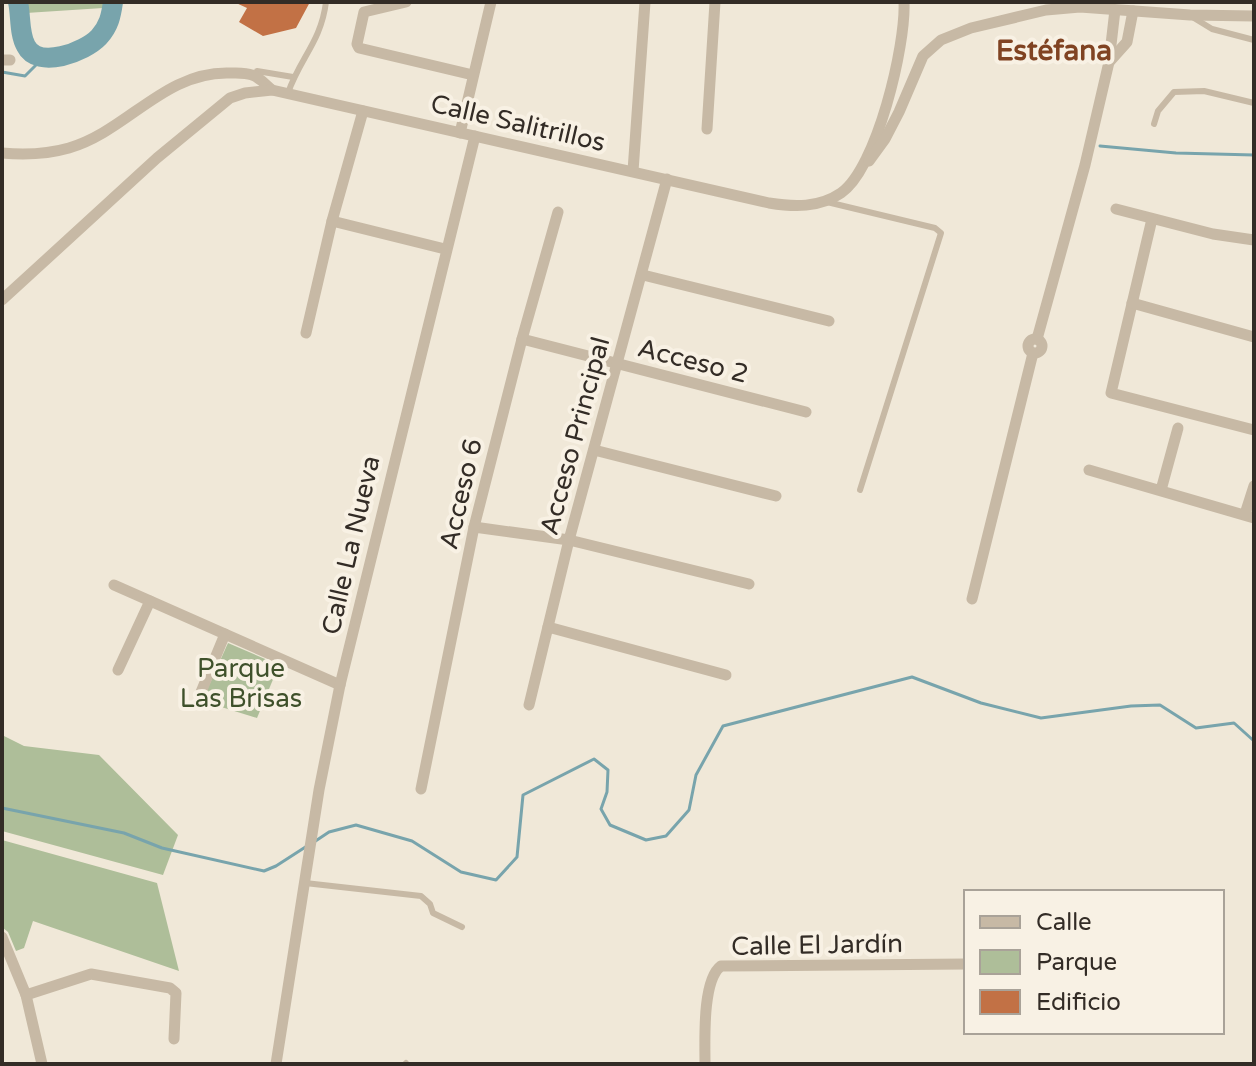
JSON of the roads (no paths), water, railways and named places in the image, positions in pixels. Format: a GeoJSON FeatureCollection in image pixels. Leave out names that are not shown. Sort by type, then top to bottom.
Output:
{"type":"FeatureCollection","features":[{"type":"Feature","properties":{"kind":"street"},"geometry":{"type":"LineString","coordinates":[[406,2],[364,12],[357,44],[359,48],[473,75]]}},
{"type":"Feature","properties":{"kind":"street"},"geometry":{"type":"LineString","coordinates":[[460,133],[491,2]]}},
{"type":"Feature","properties":{"kind":"street"},"geometry":{"type":"LineString","coordinates":[[633,171],[645,2]]}},
{"type":"Feature","properties":{"kind":"street"},"geometry":{"type":"LineString","coordinates":[[707,129],[715,2]]}},
{"type":"Feature","properties":{"kind":"street","name":"Calle Salitrillos"},"geometry":{"type":"LineString","coordinates":[[2,153],[43,153],[71,147],[117,124],[164,90],[190,78],[213,73],[253,75],[272,90],[789,207],[806,206],[842,192],[859,174],[884,111],[903,40],[904,2]]}},
{"type":"Feature","properties":{"kind":"street"},"geometry":{"type":"LineString","coordinates":[[859,174],[885,139],[923,56],[941,40],[971,28],[1046,10],[1080,7],[1254,16]]}},
{"type":"Feature","properties":{"kind":"street"},"geometry":{"type":"LineString","coordinates":[[972,599],[1033,353],[1040,352],[1042,348],[1037,339],[1085,165],[1109,62],[1115,10]]}},
{"type":"Feature","properties":{"kind":"street"},"geometry":{"type":"LineString","coordinates":[[1109,62],[1127,42],[1133,11]]}},
{"type":"Feature","properties":{"kind":"street"},"geometry":{"type":"LineString","coordinates":[[2,300],[157,158],[230,98],[272,90]]}},
{"type":"Feature","properties":{"kind":"street"},"geometry":{"type":"LineString","coordinates":[[306,333],[332,221],[363,111]]}},
{"type":"Feature","properties":{"kind":"street","name":"Calle La Nueva"},"geometry":{"type":"LineString","coordinates":[[276,1064],[319,790],[340,685],[475,136]]}},
{"type":"Feature","properties":{"kind":"street","name":"Acceso Principal"},"geometry":{"type":"LineString","coordinates":[[529,705],[569,540],[667,179]]}},
{"type":"Feature","properties":{"kind":"street"},"geometry":{"type":"LineString","coordinates":[[1116,209],[1213,234],[1254,240]]}},
{"type":"Feature","properties":{"kind":"street","name":"Acceso 6"},"geometry":{"type":"LineString","coordinates":[[421,789],[474,527],[558,212]]}},
{"type":"Feature","properties":{"kind":"street"},"geometry":{"type":"LineString","coordinates":[[1152,219],[1111,393],[1254,430]]}},
{"type":"Feature","properties":{"kind":"street"},"geometry":{"type":"LineString","coordinates":[[332,221],[445,249]]}},
{"type":"Feature","properties":{"kind":"street"},"geometry":{"type":"LineString","coordinates":[[643,275],[829,321]]}},
{"type":"Feature","properties":{"kind":"street"},"geometry":{"type":"LineString","coordinates":[[1132,303],[1254,337]]}},
{"type":"Feature","properties":{"kind":"street","name":"Acceso 2"},"geometry":{"type":"LineString","coordinates":[[522,339],[806,412]]}},
{"type":"Feature","properties":{"kind":"street"},"geometry":{"type":"LineString","coordinates":[[1161,490],[1178,428]]}},
{"type":"Feature","properties":{"kind":"street"},"geometry":{"type":"LineString","coordinates":[[594,450],[776,496]]}},
{"type":"Feature","properties":{"kind":"street"},"geometry":{"type":"LineString","coordinates":[[1089,470],[1249,516],[1254,486]]}},
{"type":"Feature","properties":{"kind":"street"},"geometry":{"type":"LineString","coordinates":[[474,527],[569,540],[749,584]]}},
{"type":"Feature","properties":{"kind":"street"},"geometry":{"type":"LineString","coordinates":[[114,585],[340,685]]}},
{"type":"Feature","properties":{"kind":"street"},"geometry":{"type":"LineString","coordinates":[[118,670],[150,601]]}},
{"type":"Feature","properties":{"kind":"street"},"geometry":{"type":"LineString","coordinates":[[548,627],[726,675]]}},
{"type":"Feature","properties":{"kind":"street"},"geometry":{"type":"LineString","coordinates":[[201,692],[225,634]]}},
{"type":"Feature","properties":{"kind":"street"},"geometry":{"type":"LineString","coordinates":[[2,937],[26,995],[42,1064]]}},
{"type":"Feature","properties":{"kind":"street","name":"Calle El Jardín"},"geometry":{"type":"LineString","coordinates":[[705,1064],[711,984],[716,970],[721,966],[964,964]]}},
{"type":"Feature","properties":{"kind":"street"},"geometry":{"type":"LineString","coordinates":[[26,995],[91,974],[170,988],[176,993],[174,1039]]}},
{"type":"Feature","properties":{"kind":"lane"},"geometry":{"type":"LineString","coordinates":[[288,93],[293,77],[321,31],[326,2]]}},
{"type":"Feature","properties":{"kind":"lane"},"geometry":{"type":"LineString","coordinates":[[1190,15],[1212,29],[1254,40]]}},
{"type":"Feature","properties":{"kind":"lane"},"geometry":{"type":"LineString","coordinates":[[257,71],[293,77]]}},
{"type":"Feature","properties":{"kind":"lane"},"geometry":{"type":"LineString","coordinates":[[1154,124],[1158,111],[1174,92],[1204,91],[1254,103]]}},
{"type":"Feature","properties":{"kind":"lane"},"geometry":{"type":"LineString","coordinates":[[824,201],[935,228],[941,233],[860,490]]}},
{"type":"Feature","properties":{"kind":"lane"},"geometry":{"type":"LineString","coordinates":[[305,883],[421,896],[430,904],[433,913],[462,927]]}},
{"type":"Feature","properties":{"kind":"waterway"},"geometry":{"type":"LineString","coordinates":[[18,2],[26,46],[40,57],[51,58],[73,53],[99,37],[109,21],[113,2]]}},
{"type":"Feature","properties":{"kind":"waterway"},"geometry":{"type":"LineString","coordinates":[[2,72],[25,76],[42,59]]}},
{"type":"Feature","properties":{"kind":"waterway"},"geometry":{"type":"LineString","coordinates":[[1100,146],[1176,153],[1254,155]]}},
{"type":"Feature","properties":{"kind":"waterway"},"geometry":{"type":"LineString","coordinates":[[314,842],[329,832],[356,825],[412,841],[461,872],[496,880],[517,857],[523,795],[594,759],[608,770],[607,792],[601,809],[610,825],[646,840],[666,836],[689,810],[696,775],[723,726],[912,677],[981,703],[1041,718],[1160,705],[1196,728],[1234,723],[1254,741]]}},
{"type":"Feature","properties":{"kind":"waterway"},"geometry":{"type":"LineString","coordinates":[[2,808],[124,833],[162,848],[264,871],[307,846]]}},
{"type":"Feature","properties":{"kind":"district","name":"Estéfana"},"geometry":{"type":"Point","coordinates":[1054,51]}},
{"type":"Feature","properties":{"kind":"park label","name":"Parque Las Brisas"},"geometry":{"type":"Point","coordinates":[241,683]}}]}
